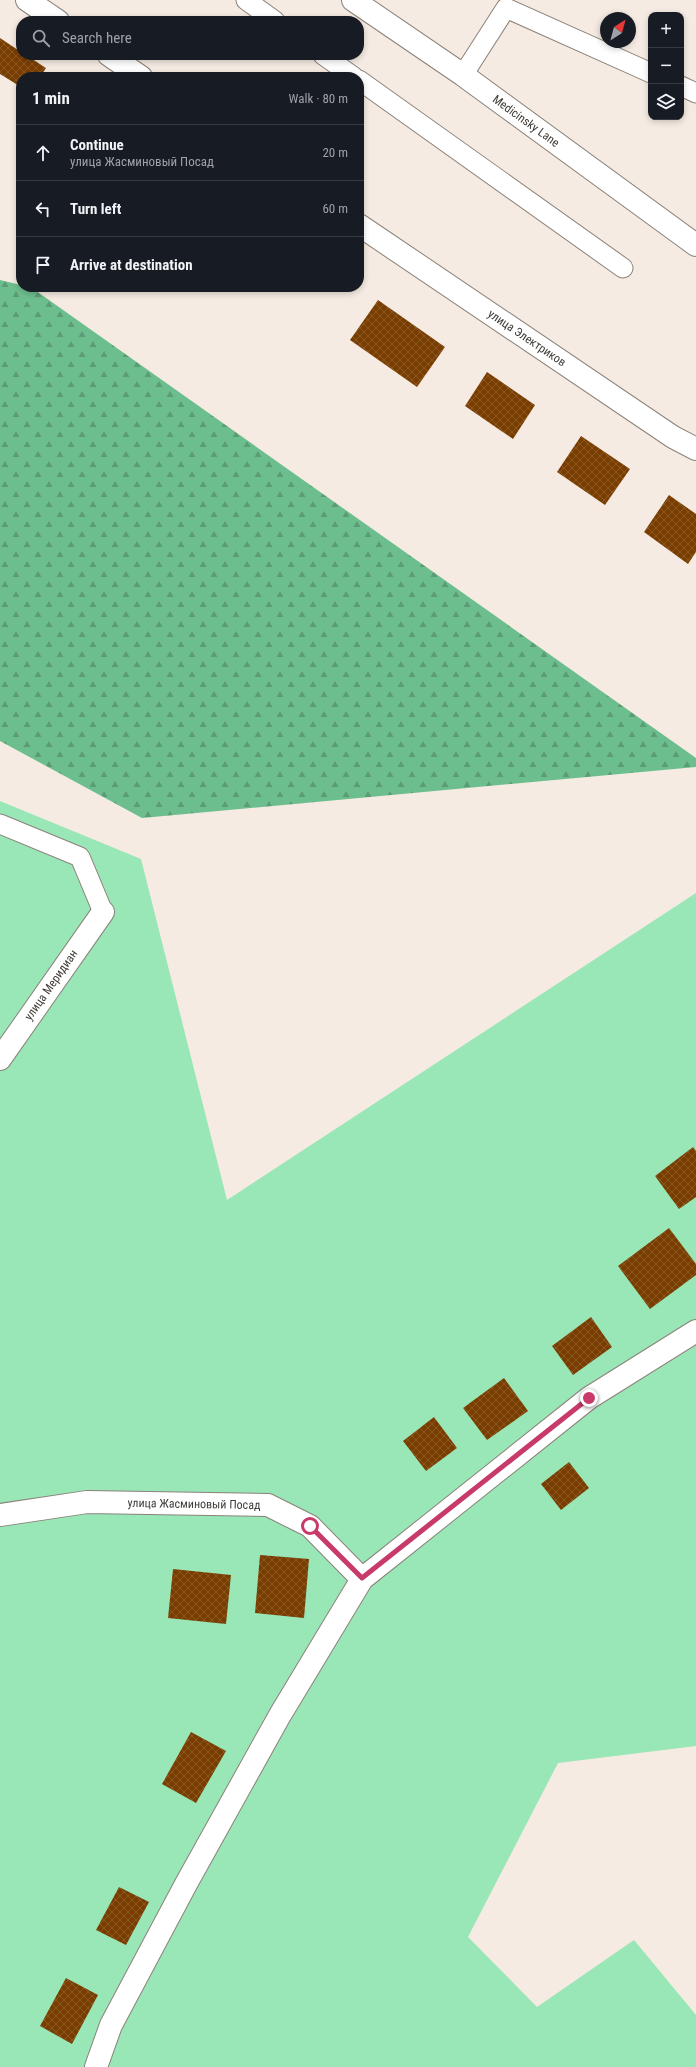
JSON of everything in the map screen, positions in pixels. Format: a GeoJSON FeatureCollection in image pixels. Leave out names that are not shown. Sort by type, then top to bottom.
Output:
{"type":"FeatureCollection","features":[{"type":"Feature","properties":{"kind":"street"},"geometry":{"type":"LineString","coordinates":[[28,0],[51,16]]}},
{"type":"Feature","properties":{"kind":"street","name":"Medicinsky Lane"},"geometry":{"type":"LineString","coordinates":[[353,0],[462,75],[696,245]]}},
{"type":"Feature","properties":{"kind":"street"},"geometry":{"type":"LineString","coordinates":[[116,60],[134,72]]}},
{"type":"Feature","properties":{"kind":"street","name":"улица Электриков"},"geometry":{"type":"LineString","coordinates":[[364,227],[673,437],[696,449]]}},
{"type":"Feature","properties":{"kind":"street","name":"улица Меридиан"},"geometry":{"type":"LineString","coordinates":[[0,1059],[103,912]]}},
{"type":"Feature","properties":{"kind":"street"},"geometry":{"type":"LineString","coordinates":[[96,2067],[111,2025],[186,1884],[280,1715],[362,1578],[589,1398],[696,1331]]}},
{"type":"Feature","properties":{"kind":"street","name":"улица Жасминовый Посад"},"geometry":{"type":"LineString","coordinates":[[0,1515],[87,1502],[268,1505],[310,1526],[362,1578]]}},
{"type":"Feature","properties":{"kind":"lane"},"geometry":{"type":"LineString","coordinates":[[246,0],[268,16]]}},
{"type":"Feature","properties":{"kind":"lane"},"geometry":{"type":"LineString","coordinates":[[462,75],[506,8],[648,72]]}},
{"type":"Feature","properties":{"kind":"lane"},"geometry":{"type":"LineString","coordinates":[[330,60],[347,72]]}},
{"type":"Feature","properties":{"kind":"lane"},"geometry":{"type":"LineString","coordinates":[[364,84],[624,268]]}},
{"type":"Feature","properties":{"kind":"lane"},"geometry":{"type":"LineString","coordinates":[[684,87],[696,93]]}},
{"type":"Feature","properties":{"kind":"lane"},"geometry":{"type":"LineString","coordinates":[[0,824],[80,857],[103,912]]}},
{"type":"Feature","properties":{"kind":"green space"},"geometry":{"type":"Polygon","coordinates":[[[0,280],[16,284],[16,292],[38,292],[696,758],[696,767],[142,818],[0,741],[0,280]]]}},
{"type":"Feature","properties":{"kind":"green space"},"geometry":{"type":"Polygon","coordinates":[[[0,801],[141,859],[227,1200],[696,893],[696,1746],[558,1763],[468,1937],[537,2007],[634,1940],[696,2015],[696,2067],[0,2067],[0,801]]]}},
{"type":"Feature","properties":{"kind":"building"},"geometry":{"type":"Polygon","coordinates":[[[0,38],[16,49],[16,60],[34,60],[46,68],[43,72],[16,72],[16,84],[0,74],[0,38]]]}},
{"type":"Feature","properties":{"kind":"building"},"geometry":{"type":"Polygon","coordinates":[[[378,300],[445,347],[417,387],[350,340],[378,300]]]}},
{"type":"Feature","properties":{"kind":"building"},"geometry":{"type":"Polygon","coordinates":[[[487,372],[535,405],[513,439],[465,406],[487,372]]]}},
{"type":"Feature","properties":{"kind":"building"},"geometry":{"type":"Polygon","coordinates":[[[581,436],[630,469],[605,505],[557,472],[581,436]]]}},
{"type":"Feature","properties":{"kind":"building"},"geometry":{"type":"Polygon","coordinates":[[[669,495],[696,514],[696,552],[688,564],[644,532],[669,495]]]}},
{"type":"Feature","properties":{"kind":"building"},"geometry":{"type":"Polygon","coordinates":[[[693,1147],[696,1151],[696,1197],[679,1209],[655,1176],[693,1147]]]}},
{"type":"Feature","properties":{"kind":"building"},"geometry":{"type":"Polygon","coordinates":[[[669,1228],[696,1264],[696,1275],[650,1309],[618,1266],[669,1228]]]}},
{"type":"Feature","properties":{"kind":"building"},"geometry":{"type":"Polygon","coordinates":[[[591,1317],[612,1347],[573,1375],[552,1346],[591,1317]]]}},
{"type":"Feature","properties":{"kind":"building"},"geometry":{"type":"Polygon","coordinates":[[[504,1378],[528,1411],[487,1440],[463,1408],[504,1378]]]}},
{"type":"Feature","properties":{"kind":"building"},"geometry":{"type":"Polygon","coordinates":[[[434,1417],[457,1448],[426,1471],[403,1441],[434,1417]]]}},
{"type":"Feature","properties":{"kind":"building"},"geometry":{"type":"Polygon","coordinates":[[[569,1462],[589,1488],[561,1510],[541,1484],[569,1462]]]}},
{"type":"Feature","properties":{"kind":"building"},"geometry":{"type":"Polygon","coordinates":[[[260,1555],[309,1559],[304,1618],[255,1613],[260,1555]]]}},
{"type":"Feature","properties":{"kind":"building"},"geometry":{"type":"Polygon","coordinates":[[[173,1569],[231,1575],[226,1624],[168,1618],[173,1569]]]}},
{"type":"Feature","properties":{"kind":"building"},"geometry":{"type":"Polygon","coordinates":[[[191,1732],[226,1751],[196,1803],[162,1784],[191,1732]]]}},
{"type":"Feature","properties":{"kind":"building"},"geometry":{"type":"Polygon","coordinates":[[[119,1887],[149,1902],[126,1945],[96,1930],[119,1887]]]}},
{"type":"Feature","properties":{"kind":"building"},"geometry":{"type":"Polygon","coordinates":[[[66,1978],[98,1995],[72,2044],[40,2026],[66,1978]]]}},
{"type":"Feature","properties":{"kind":"route"},"geometry":{"type":"LineString","coordinates":[[310,1526],[362,1578],[589,1398]]}}]}
